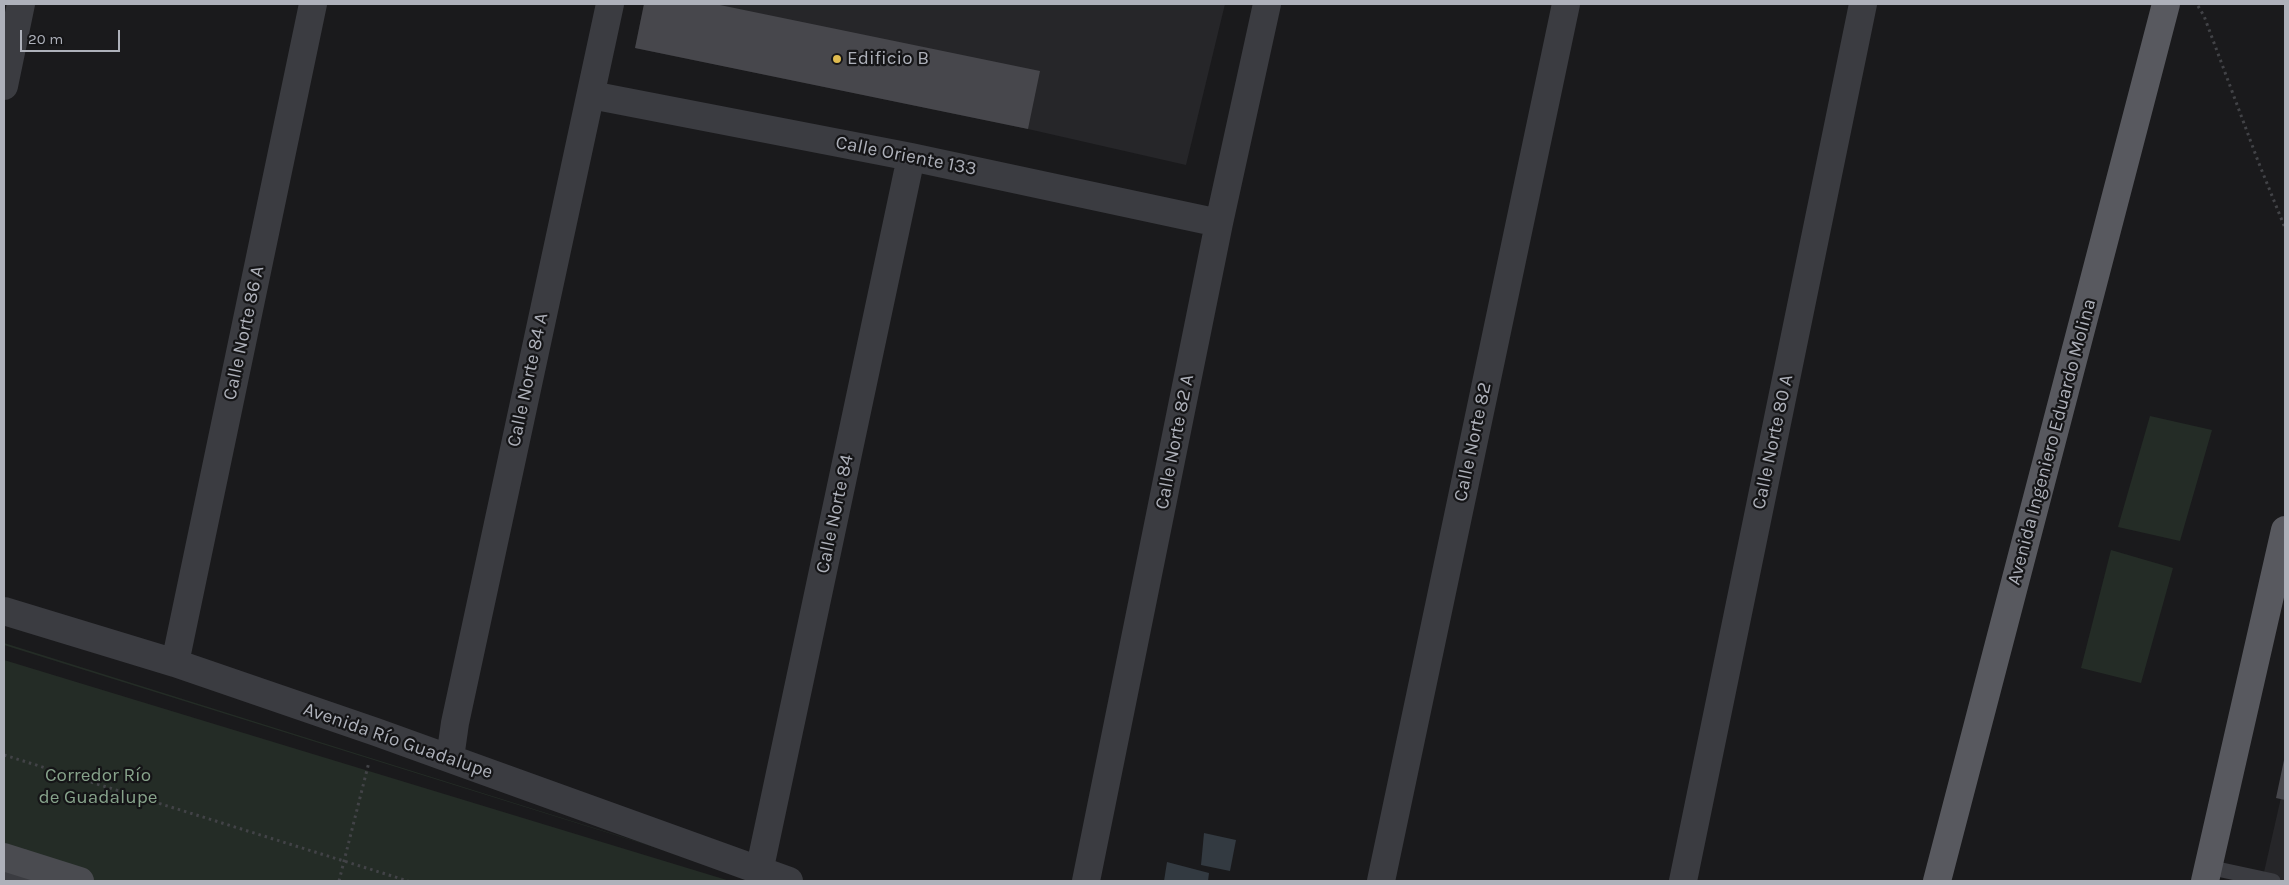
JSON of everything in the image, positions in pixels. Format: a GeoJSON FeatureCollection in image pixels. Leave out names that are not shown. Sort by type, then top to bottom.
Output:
{"type":"FeatureCollection","features":[{"type":"Feature","properties":{"kind":"main road","name":"Avenida Ingeniero Eduardo Molina"},"geometry":{"type":"LineString","coordinates":[[1937,881],[2166,4]]}},
{"type":"Feature","properties":{"kind":"main road"},"geometry":{"type":"LineString","coordinates":[[2206,874],[2285,530]]}},
{"type":"Feature","properties":{"kind":"street"},"geometry":{"type":"LineString","coordinates":[[4,86],[21,4]]}},
{"type":"Feature","properties":{"kind":"street","name":"Calle Norte 86 A"},"geometry":{"type":"LineString","coordinates":[[175,663],[313,4]]}},
{"type":"Feature","properties":{"kind":"street","name":"Calle Norte 84 A"},"geometry":{"type":"LineString","coordinates":[[450,758],[455,723],[610,4]]}},
{"type":"Feature","properties":{"kind":"street","name":"Calle Norte 82 A"},"geometry":{"type":"LineString","coordinates":[[1086,881],[1219,223],[1267,4]]}},
{"type":"Feature","properties":{"kind":"street","name":"Calle Norte 82"},"geometry":{"type":"LineString","coordinates":[[1381,881],[1566,4]]}},
{"type":"Feature","properties":{"kind":"street","name":"Calle Norte 80 A"},"geometry":{"type":"LineString","coordinates":[[1682,881],[1863,4]]}},
{"type":"Feature","properties":{"kind":"street","name":"Calle Oriente 133"},"geometry":{"type":"LineString","coordinates":[[591,95],[910,156],[1219,223]]}},
{"type":"Feature","properties":{"kind":"street","name":"Calle Norte 84"},"geometry":{"type":"LineString","coordinates":[[759,872],[910,156]]}},
{"type":"Feature","properties":{"kind":"street","name":"Avenida Río Guadalupe"},"geometry":{"type":"LineString","coordinates":[[4,612],[175,663],[450,758],[759,872],[789,881]]}},
{"type":"Feature","properties":{"kind":"street"},"geometry":{"type":"LineString","coordinates":[[14,867],[80,881]]}},
{"type":"Feature","properties":{"kind":"lane"},"geometry":{"type":"LineString","coordinates":[[2206,874],[2273,881]]}},
{"type":"Feature","properties":{"kind":"path"},"geometry":{"type":"LineString","coordinates":[[2196,4],[2204,16],[2258,162],[2285,228]]}},
{"type":"Feature","properties":{"kind":"path"},"geometry":{"type":"LineString","coordinates":[[340,881],[376,732]]}},
{"type":"Feature","properties":{"kind":"path"},"geometry":{"type":"LineString","coordinates":[[4,755],[408,881]]}},
{"type":"Feature","properties":{"kind":"shaded area"},"geometry":{"type":"Polygon","coordinates":[[[644,4],[1225,4],[1186,165],[1028,129],[635,48],[644,4]]]}},
{"type":"Feature","properties":{"kind":"shaded area"},"geometry":{"type":"Polygon","coordinates":[[[2285,780],[2285,881],[2262,881],[2285,780]]]}},
{"type":"Feature","properties":{"kind":"shaded area"},"geometry":{"type":"Polygon","coordinates":[[[1204,833],[1236,840],[1230,871],[1201,865],[1204,833]]]}},
{"type":"Feature","properties":{"kind":"shaded area"},"geometry":{"type":"Polygon","coordinates":[[[1167,862],[1209,873],[1208,881],[1164,881],[1167,862]]]}},
{"type":"Feature","properties":{"kind":"green space"},"geometry":{"type":"Polygon","coordinates":[[[2150,416],[2212,430],[2180,541],[2118,527],[2150,416]]]}},
{"type":"Feature","properties":{"kind":"green space"},"geometry":{"type":"Polygon","coordinates":[[[2111,550],[2173,568],[2141,683],[2081,668],[2111,550]]]}},
{"type":"Feature","properties":{"kind":"green space"},"geometry":{"type":"Polygon","coordinates":[[[4,643],[763,881],[4,645],[4,643]]]}},
{"type":"Feature","properties":{"kind":"green space","name":"Corredor Río de Guadalupe"},"geometry":{"type":"Polygon","coordinates":[[[4,660],[730,881],[36,881],[4,871],[4,660]]]}},
{"type":"Feature","properties":{"kind":"building","name":"Edificio B"},"geometry":{"type":"Polygon","coordinates":[[[644,4],[715,4],[1040,71],[1028,129],[635,48],[644,4]]]}},
{"type":"Feature","properties":{"kind":"building"},"geometry":{"type":"Polygon","coordinates":[[[2285,760],[2285,800],[2276,798],[2285,760]]]}},
{"type":"Feature","properties":{"kind":"place","name":"Edificio B"},"geometry":{"type":"Point","coordinates":[837,59]}}]}
